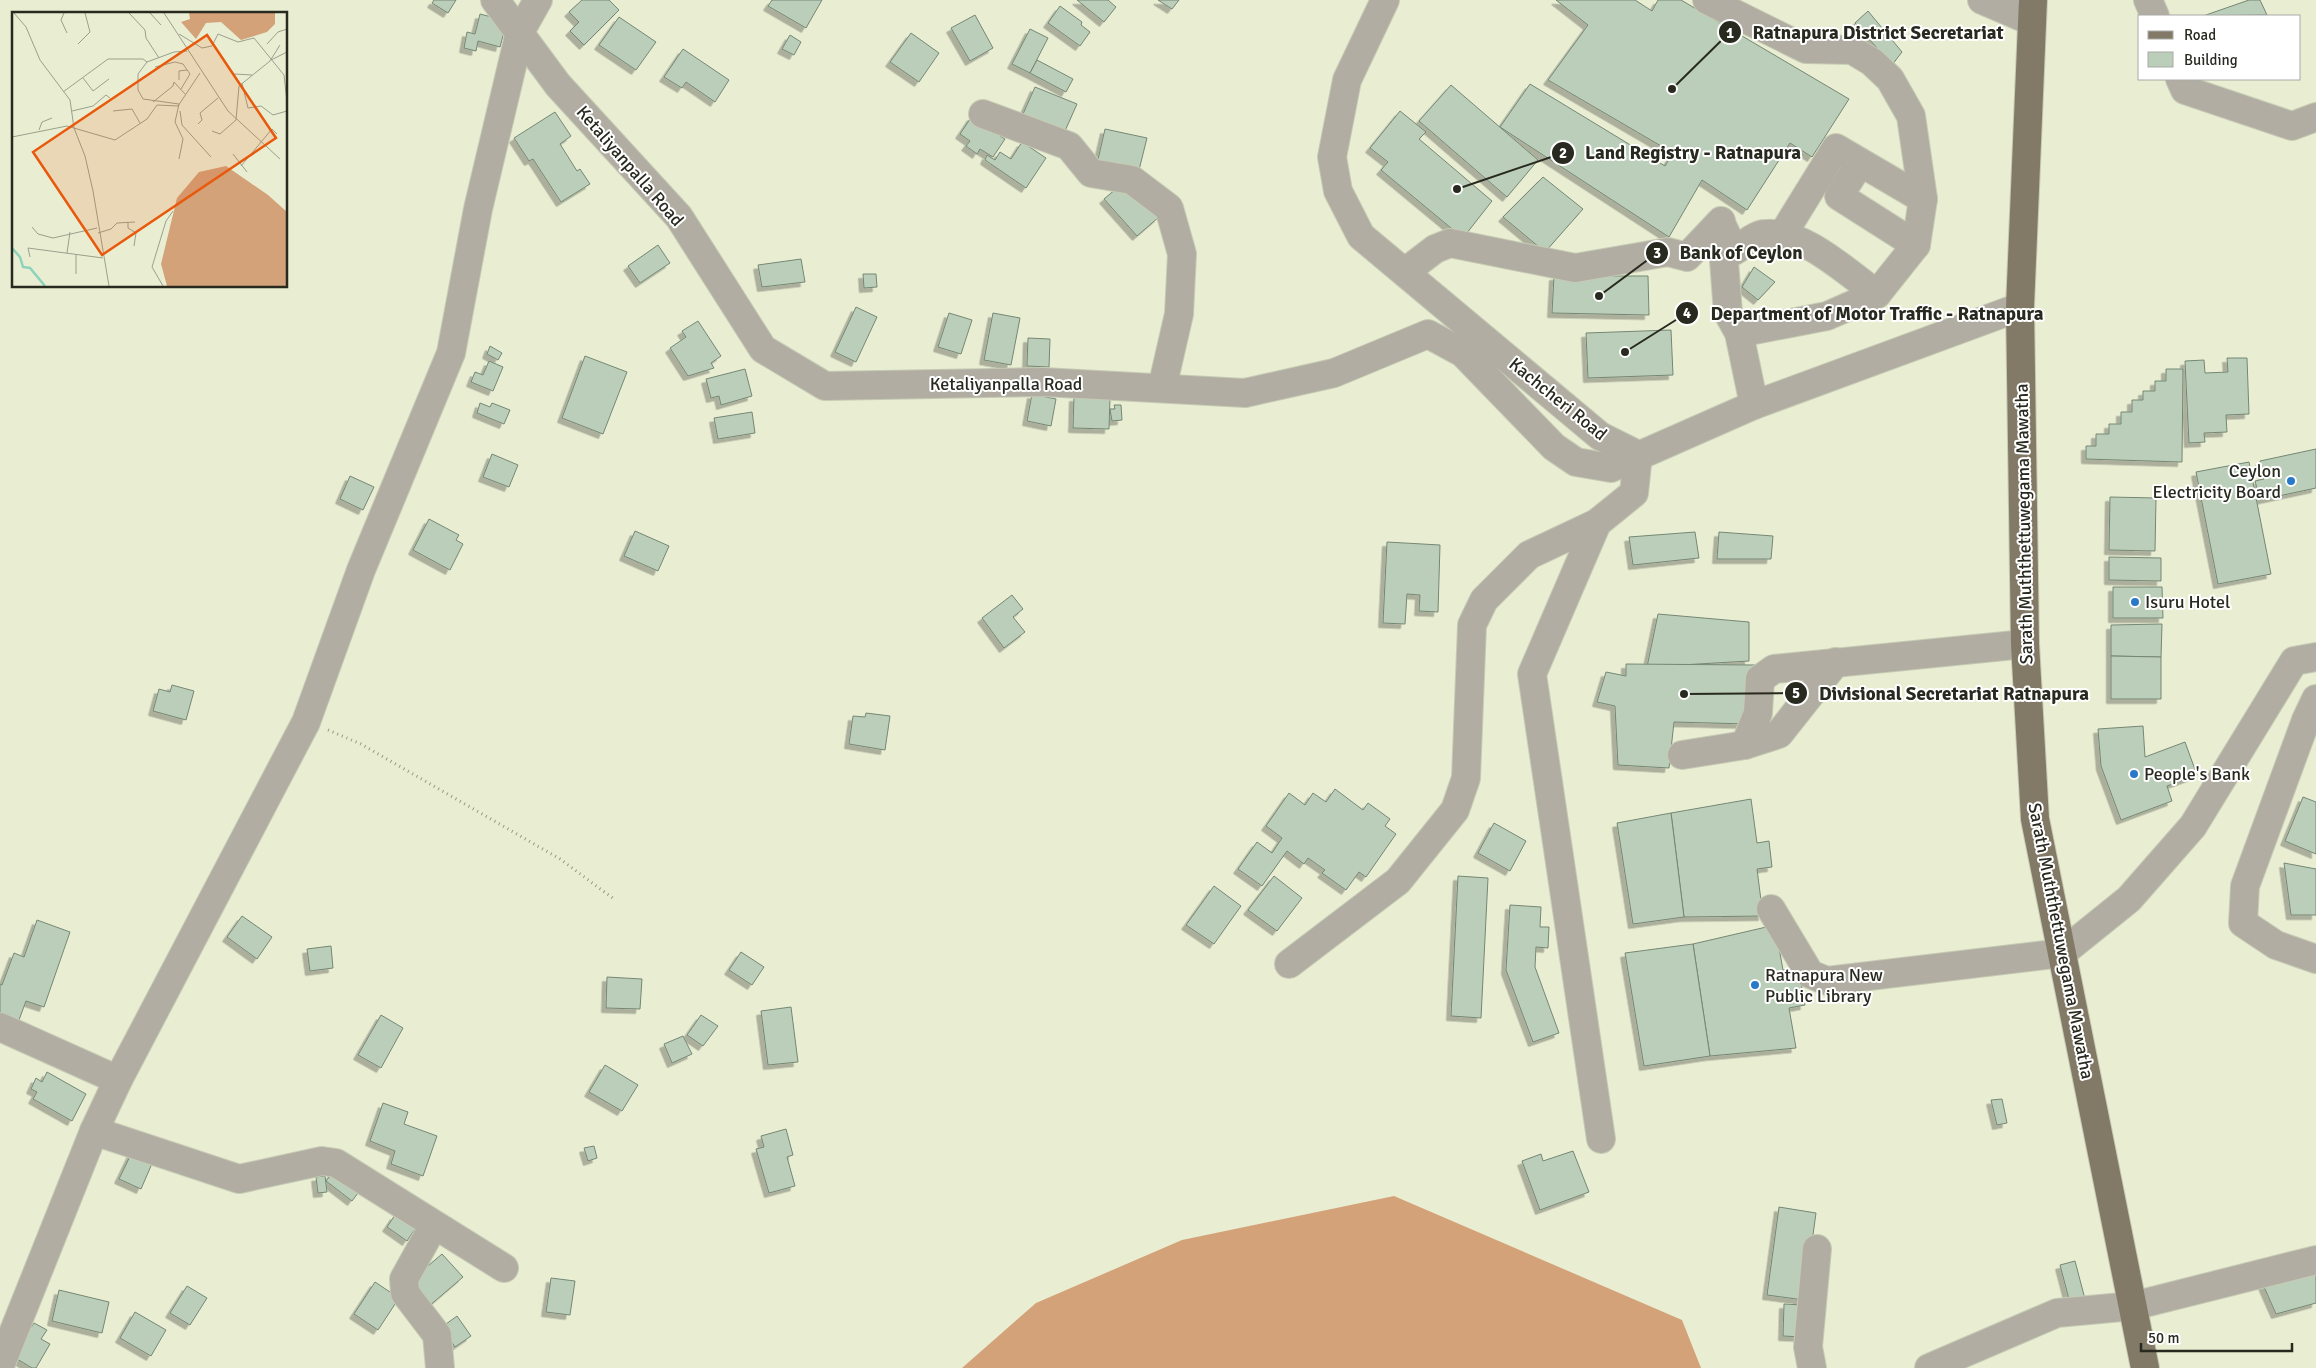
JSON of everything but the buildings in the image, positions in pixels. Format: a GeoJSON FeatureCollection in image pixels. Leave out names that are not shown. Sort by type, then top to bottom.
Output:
{"type":"FeatureCollection","features":[{"type":"Feature","properties":{"kind":"main road","name":"Sarath Muththettuwegama Mawatha"},"geometry":{"type":"LineString","coordinates":[[2032,11],[2020,307],[2025,644],[2035,819],[2145,1368]]}},
{"type":"Feature","properties":{"kind":"street","name":"Ketaliyanpalla Road"},"geometry":{"type":"LineString","coordinates":[[495,0],[558,85],[679,217],[763,349],[825,386],[1043,382],[1246,393],[1334,373],[1428,334],[1463,353],[1554,447],[1576,462],[1611,468],[1638,455]]}},
{"type":"Feature","properties":{"kind":"street"},"geometry":{"type":"LineString","coordinates":[[0,1366],[94,1131],[118,1080],[306,722],[361,570],[452,353],[478,209],[520,32],[538,0]]}},
{"type":"Feature","properties":{"kind":"street","name":"Kachcheri Road"},"geometry":{"type":"LineString","coordinates":[[1385,0],[1347,80],[1332,156],[1338,190],[1362,236],[1600,436],[1638,455]]}},
{"type":"Feature","properties":{"kind":"street"},"geometry":{"type":"LineString","coordinates":[[1707,0],[1806,49],[1852,50],[1872,62],[1890,79],[1911,116],[1922,199],[1916,245],[1877,294],[1827,316],[1739,333]]}},
{"type":"Feature","properties":{"kind":"street"},"geometry":{"type":"LineString","coordinates":[[1982,0],[2032,11]]}},
{"type":"Feature","properties":{"kind":"street"},"geometry":{"type":"LineString","coordinates":[[2148,0],[2155,15]]}},
{"type":"Feature","properties":{"kind":"street"},"geometry":{"type":"LineString","coordinates":[[2180,80],[2185,90],[2292,126],[2316,118]]}},
{"type":"Feature","properties":{"kind":"street"},"geometry":{"type":"LineString","coordinates":[[983,114],[1070,146],[1091,173],[1132,180],[1169,208],[1182,254],[1179,314],[1162,388]]}},
{"type":"Feature","properties":{"kind":"street"},"geometry":{"type":"LineString","coordinates":[[1783,234],[1836,148],[1922,199]]}},
{"type":"Feature","properties":{"kind":"street"},"geometry":{"type":"LineString","coordinates":[[1860,163],[1838,196],[1916,245]]}},
{"type":"Feature","properties":{"kind":"street"},"geometry":{"type":"LineString","coordinates":[[1405,272],[1435,249],[1450,243],[1575,268],[1668,252],[1687,257],[1721,221]]}},
{"type":"Feature","properties":{"kind":"street"},"geometry":{"type":"LineString","coordinates":[[1721,221],[1734,251],[1762,234],[1783,234],[1807,244],[1877,294]]}},
{"type":"Feature","properties":{"kind":"street"},"geometry":{"type":"LineString","coordinates":[[1721,221],[1728,313],[1739,333],[1754,405]]}},
{"type":"Feature","properties":{"kind":"street"},"geometry":{"type":"LineString","coordinates":[[1289,964],[1398,882],[1455,810],[1466,778],[1472,625],[1484,600],[1529,555],[1597,523],[1634,493],[1638,455],[1754,405],[2020,307]]}},
{"type":"Feature","properties":{"kind":"street"},"geometry":{"type":"LineString","coordinates":[[1597,523],[1532,674],[1601,1139]]}},
{"type":"Feature","properties":{"kind":"street"},"geometry":{"type":"LineString","coordinates":[[1746,745],[1758,714],[1760,679],[1774,669],[2025,644]]}},
{"type":"Feature","properties":{"kind":"street"},"geometry":{"type":"LineString","coordinates":[[1770,909],[1810,974],[1827,981],[2062,953],[2129,899],[2193,826],[2294,661],[2316,657]]}},
{"type":"Feature","properties":{"kind":"street"},"geometry":{"type":"LineString","coordinates":[[1682,755],[1746,745],[1779,734],[1836,662]]}},
{"type":"Feature","properties":{"kind":"street"},"geometry":{"type":"LineString","coordinates":[[2316,699],[2306,720],[2246,886],[2243,923],[2276,945],[2316,959]]}},
{"type":"Feature","properties":{"kind":"street"},"geometry":{"type":"LineString","coordinates":[[0,1027],[118,1080]]}},
{"type":"Feature","properties":{"kind":"street"},"geometry":{"type":"LineString","coordinates":[[94,1131],[239,1179],[322,1162],[336,1163],[504,1268]]}},
{"type":"Feature","properties":{"kind":"street"},"geometry":{"type":"LineString","coordinates":[[434,1225],[404,1279],[405,1293],[436,1335],[440,1368]]}},
{"type":"Feature","properties":{"kind":"street"},"geometry":{"type":"LineString","coordinates":[[1812,1368],[1808,1347],[1817,1249]]}},
{"type":"Feature","properties":{"kind":"street"},"geometry":{"type":"LineString","coordinates":[[1929,1368],[2057,1313],[2133,1306],[2316,1260]]}},
{"type":"Feature","properties":{"kind":"path"},"geometry":{"type":"LineString","coordinates":[[306,722],[361,744],[560,859],[614,899]]}},
{"type":"Feature","properties":{"kind":"shaded area"},"geometry":{"type":"Polygon","coordinates":[[[1394,1196],[1682,1320],[1701,1368],[962,1368],[1036,1303],[1182,1240],[1394,1196]]]}},
{"type":"Feature","properties":{"kind":"place","name":"Ratnapura District Secretariat"},"geometry":{"type":"Point","coordinates":[1672,89]}},
{"type":"Feature","properties":{"kind":"place","name":"Land Registry - Ratnapura"},"geometry":{"type":"Point","coordinates":[1457,189]}},
{"type":"Feature","properties":{"kind":"place","name":"Bank of Ceylon"},"geometry":{"type":"Point","coordinates":[1599,296]}},
{"type":"Feature","properties":{"kind":"place","name":"Department of Motor Traffic - Ratnapura"},"geometry":{"type":"Point","coordinates":[1625,352]}},
{"type":"Feature","properties":{"kind":"place","name":"Ceylon Electricity Board"},"geometry":{"type":"Point","coordinates":[2291,481]}},
{"type":"Feature","properties":{"kind":"place","name":"Isuru Hotel"},"geometry":{"type":"Point","coordinates":[2135,602]}},
{"type":"Feature","properties":{"kind":"place","name":"Divisional Secretariat Ratnapura"},"geometry":{"type":"Point","coordinates":[1684,694]}},
{"type":"Feature","properties":{"kind":"place","name":"People's Bank"},"geometry":{"type":"Point","coordinates":[2134,774]}},
{"type":"Feature","properties":{"kind":"place","name":"Ratnapura New Public Library"},"geometry":{"type":"Point","coordinates":[1755,985]}}]}
